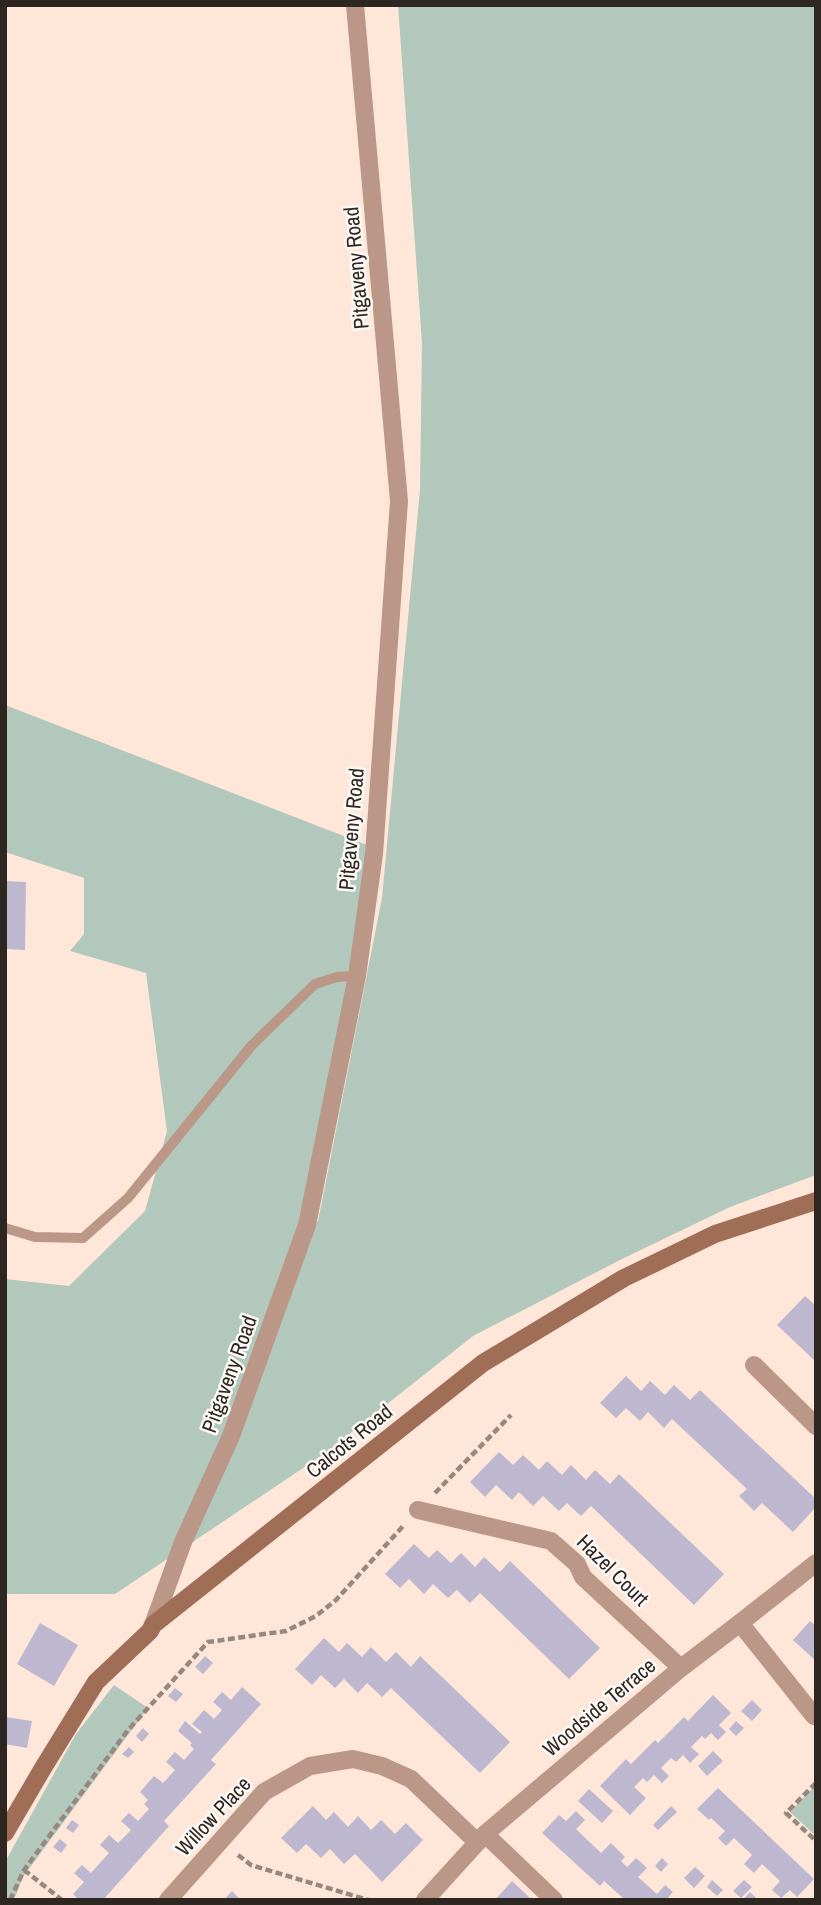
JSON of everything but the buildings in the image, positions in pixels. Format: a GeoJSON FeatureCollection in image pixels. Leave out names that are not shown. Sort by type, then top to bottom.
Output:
{"type":"FeatureCollection","features":[{"type":"Feature","properties":{"kind":"street","name":"Pitgaveny Road"},"geometry":{"type":"LineString","coordinates":[[153,1625],[183,1542],[231,1436],[307,1225],[357,976],[374,854],[399,501],[355,5]]}},
{"type":"Feature","properties":{"kind":"street","name":"Calcots Road"},"geometry":{"type":"LineString","coordinates":[[5,1833],[96,1682],[150,1631],[153,1625],[483,1363],[624,1278],[704,1239],[816,1201]]}},
{"type":"Feature","properties":{"kind":"street"},"geometry":{"type":"LineString","coordinates":[[754,1365],[816,1426]]}},
{"type":"Feature","properties":{"kind":"street","name":"Hazel Court"},"geometry":{"type":"LineString","coordinates":[[418,1510],[551,1541],[577,1564],[583,1577],[681,1668]]}},
{"type":"Feature","properties":{"kind":"street","name":"Woodside Terrace"},"geometry":{"type":"LineString","coordinates":[[425,1900],[481,1838],[681,1668],[816,1563]]}},
{"type":"Feature","properties":{"kind":"street"},"geometry":{"type":"LineString","coordinates":[[740,1623],[814,1716]]}},
{"type":"Feature","properties":{"kind":"street","name":"Willow Place"},"geometry":{"type":"LineString","coordinates":[[168,1900],[264,1792],[310,1766],[353,1759],[382,1766],[411,1779],[554,1900]]}},
{"type":"Feature","properties":{"kind":"lane"},"geometry":{"type":"LineString","coordinates":[[5,1228],[34,1237],[83,1238],[128,1198],[252,1045],[288,1010],[315,985],[337,977],[357,976]]}},
{"type":"Feature","properties":{"kind":"path"},"geometry":{"type":"LineString","coordinates":[[10,1900],[24,1870],[128,1730],[208,1642],[286,1631],[316,1616],[336,1600],[418,1510],[512,1415]]}},
{"type":"Feature","properties":{"kind":"path"},"geometry":{"type":"LineString","coordinates":[[816,1783],[786,1813],[816,1841]]}},
{"type":"Feature","properties":{"kind":"path"},"geometry":{"type":"LineString","coordinates":[[220,1840],[251,1865],[368,1900]]}},
{"type":"Feature","properties":{"kind":"path"},"geometry":{"type":"LineString","coordinates":[[24,1870],[62,1900]]}},
{"type":"Feature","properties":{"kind":"green space"},"geometry":{"type":"Polygon","coordinates":[[[398,5],[816,5],[816,1175],[730,1207],[473,1336],[324,1454],[115,1594],[5,1594],[5,1279],[69,1286],[145,1211],[167,1131],[146,973],[70,951],[84,934],[84,878],[5,852],[5,705],[367,845],[357,976],[308,1225],[318,1221],[382,898],[420,489],[422,343],[398,5]]]}},
{"type":"Feature","properties":{"kind":"green space"},"geometry":{"type":"Polygon","coordinates":[[[114,1685],[148,1708],[23,1877],[14,1900],[5,1900],[5,1862],[76,1734],[114,1685]]]}},
{"type":"Feature","properties":{"kind":"green space"},"geometry":{"type":"Polygon","coordinates":[[[816,1785],[816,1836],[790,1812],[816,1785]]]}}]}
